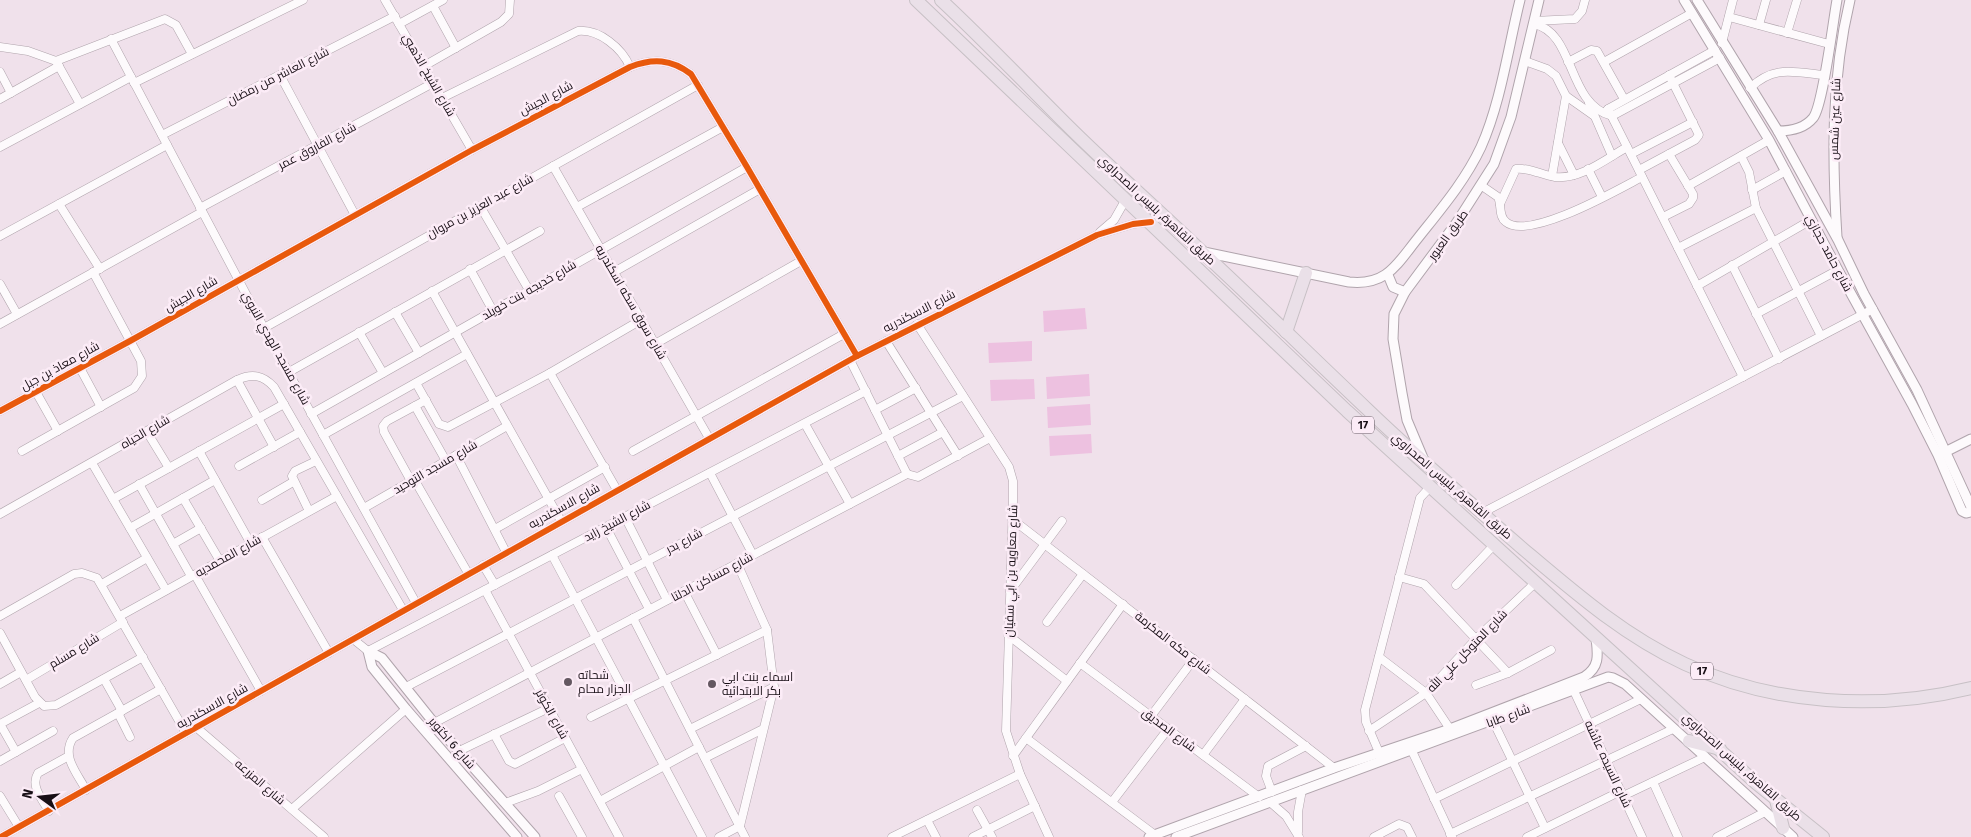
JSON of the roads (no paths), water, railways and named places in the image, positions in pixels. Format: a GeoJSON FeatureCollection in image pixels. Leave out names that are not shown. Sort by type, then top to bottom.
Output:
{"type":"FeatureCollection","features":[{"type":"Feature","properties":{"kind":"highway","name":"طريق القاهرة, بلبيس الصحراوي"},"geometry":{"type":"LineString","coordinates":[[916,0],[1151,222],[1347,411],[1776,800],[1823,837]]}},
{"type":"Feature","properties":{"kind":"highway","name":"طريق القاهرة, بلبيس الصحراوي"},"geometry":{"type":"LineString","coordinates":[[941,0],[986,41],[1066,124],[1427,467],[1556,578],[1624,630],[1670,657],[1718,677],[1783,694],[1838,701],[1913,699],[1971,688]]}},
{"type":"Feature","properties":{"kind":"highway"},"geometry":{"type":"LineString","coordinates":[[973,55],[981,53],[986,46],[986,41]]}},
{"type":"Feature","properties":{"kind":"highway"},"geometry":{"type":"LineString","coordinates":[[994,75],[1000,65],[1007,63]]}},
{"type":"Feature","properties":{"kind":"highway"},"geometry":{"type":"LineString","coordinates":[[1286,332],[1306,273]]}},
{"type":"Feature","properties":{"kind":"highway"},"geometry":{"type":"LineString","coordinates":[[1689,741],[1721,750]]}},
{"type":"Feature","properties":{"kind":"highway"},"geometry":{"type":"LineString","coordinates":[[1776,800],[1782,828]]}},
{"type":"Feature","properties":{"kind":"street"},"geometry":{"type":"LineString","coordinates":[[1,146],[80,104],[192,54],[303,0]]}},
{"type":"Feature","properties":{"kind":"street","name":"شارع الشيخ الذهبي"},"geometry":{"type":"LineString","coordinates":[[386,0],[472,150]]}},
{"type":"Feature","properties":{"kind":"street","name":"شارع العاشر من رمضان"},"geometry":{"type":"LineString","coordinates":[[162,135],[280,75],[443,0]]}},
{"type":"Feature","properties":{"kind":"street"},"geometry":{"type":"LineString","coordinates":[[424,66],[505,18],[511,8],[510,0]]}},
{"type":"Feature","properties":{"kind":"street","name":"طريق العبور"},"geometry":{"type":"LineString","coordinates":[[1388,275],[1455,192],[1480,148],[1490,125],[1520,0]]}},
{"type":"Feature","properties":{"kind":"street","name":"طريق العبور"},"geometry":{"type":"LineString","coordinates":[[1427,467],[1407,420],[1392,339],[1394,314],[1405,292],[1482,186],[1504,142],[1539,0]]}},
{"type":"Feature","properties":{"kind":"street"},"geometry":{"type":"LineString","coordinates":[[1534,22],[1575,19],[1582,11],[1585,0]]}},
{"type":"Feature","properties":{"kind":"street","name":"شارع حامد حجازي"},"geometry":{"type":"LineString","coordinates":[[1684,0],[1769,140],[1968,510]]}},
{"type":"Feature","properties":{"kind":"street","name":"شارع حامد حجازي"},"geometry":{"type":"LineString","coordinates":[[1697,0],[1778,131],[1838,240],[1947,451],[1968,510]]}},
{"type":"Feature","properties":{"kind":"street"},"geometry":{"type":"LineString","coordinates":[[1722,43],[1734,0]]}},
{"type":"Feature","properties":{"kind":"street"},"geometry":{"type":"LineString","coordinates":[[1759,26],[1766,0]]}},
{"type":"Feature","properties":{"kind":"street"},"geometry":{"type":"LineString","coordinates":[[1787,33],[1797,0]]}},
{"type":"Feature","properties":{"kind":"street","name":"شارع عين شمس"},"geometry":{"type":"LineString","coordinates":[[1778,131],[1797,129],[1813,118],[1818,110],[1837,0]]}},
{"type":"Feature","properties":{"kind":"street","name":"شارع عين شمس"},"geometry":{"type":"LineString","coordinates":[[1838,240],[1833,154],[1834,108],[1838,62],[1850,0]]}},
{"type":"Feature","properties":{"kind":"street"},"geometry":{"type":"LineString","coordinates":[[433,6],[456,48]]}},
{"type":"Feature","properties":{"kind":"street"},"geometry":{"type":"LineString","coordinates":[[1604,62],[1692,13]]}},
{"type":"Feature","properties":{"kind":"street"},"geometry":{"type":"LineString","coordinates":[[1729,17],[1829,44]]}},
{"type":"Feature","properties":{"kind":"street"},"geometry":{"type":"LineString","coordinates":[[0,99],[57,63],[111,39],[165,19],[176,24],[192,54]]}},
{"type":"Feature","properties":{"kind":"street"},"geometry":{"type":"LineString","coordinates":[[1534,22],[1554,35],[1594,115],[1603,137],[1608,158]]}},
{"type":"Feature","properties":{"kind":"street"},"geometry":{"type":"LineString","coordinates":[[442,98],[578,31],[593,32],[614,46],[622,52],[630,67]]}},
{"type":"Feature","properties":{"kind":"street","name":"شارع مسجد الهدي النبوي"},"geometry":{"type":"LineString","coordinates":[[111,39],[238,280],[416,603]]}},
{"type":"Feature","properties":{"kind":"street"},"geometry":{"type":"LineString","coordinates":[[0,47],[28,51],[57,63],[80,104]]}},
{"type":"Feature","properties":{"kind":"street"},"geometry":{"type":"LineString","coordinates":[[1568,62],[1593,50],[1599,53],[1624,99]]}},
{"type":"Feature","properties":{"kind":"street"},"geometry":{"type":"LineString","coordinates":[[1608,113],[1624,99],[1669,75],[1717,54]]}},
{"type":"Feature","properties":{"kind":"street"},"geometry":{"type":"LineString","coordinates":[[1608,113],[1673,83],[1717,54]]}},
{"type":"Feature","properties":{"kind":"street"},"geometry":{"type":"LineString","coordinates":[[1525,61],[1556,76],[1563,86],[1566,96],[1552,176]]}},
{"type":"Feature","properties":{"kind":"street","name":"شارع الجيش"},"geometry":{"type":"LineString","coordinates":[[130,341],[472,150],[630,67],[643,62],[669,62],[691,74],[844,334],[866,392],[907,474]]}},
{"type":"Feature","properties":{"kind":"street"},"geometry":{"type":"LineString","coordinates":[[1750,88],[1760,78],[1782,71],[1824,75]]}},
{"type":"Feature","properties":{"kind":"street"},"geometry":{"type":"LineString","coordinates":[[0,72],[11,93]]}},
{"type":"Feature","properties":{"kind":"street"},"geometry":{"type":"LineString","coordinates":[[280,75],[355,215]]}},
{"type":"Feature","properties":{"kind":"street"},"geometry":{"type":"LineString","coordinates":[[1482,186],[1495,194],[1500,204],[1502,218],[1508,224],[1517,226],[1555,219],[1573,213],[1602,198],[1641,174],[1668,154],[1697,138],[1699,134],[1694,122],[1669,75]]}},
{"type":"Feature","properties":{"kind":"street","name":"شارع الفاروق عمر"},"geometry":{"type":"LineString","coordinates":[[0,324],[201,210],[433,83]]}},
{"type":"Feature","properties":{"kind":"street","name":"شارع عبد العزيز بن مروان"},"geometry":{"type":"LineString","coordinates":[[264,328],[698,85]]}},
{"type":"Feature","properties":{"kind":"street"},"geometry":{"type":"LineString","coordinates":[[1566,96],[1594,115]]}},
{"type":"Feature","properties":{"kind":"street"},"geometry":{"type":"LineString","coordinates":[[1589,104],[1608,113],[1641,174],[1743,377]]}},
{"type":"Feature","properties":{"kind":"street"},"geometry":{"type":"LineString","coordinates":[[1500,204],[1516,169],[1552,176],[1574,175],[1608,158],[1629,151],[1694,122]]}},
{"type":"Feature","properties":{"kind":"street"},"geometry":{"type":"LineString","coordinates":[[577,207],[723,126]]}},
{"type":"Feature","properties":{"kind":"street"},"geometry":{"type":"LineString","coordinates":[[1688,186],[1769,140]]}},
{"type":"Feature","properties":{"kind":"street"},"geometry":{"type":"LineString","coordinates":[[1558,143],[1574,175]]}},
{"type":"Feature","properties":{"kind":"street"},"geometry":{"type":"LineString","coordinates":[[0,236],[167,145]]}},
{"type":"Feature","properties":{"kind":"street"},"geometry":{"type":"LineString","coordinates":[[1662,217],[1691,203],[1693,196],[1668,154]]}},
{"type":"Feature","properties":{"kind":"street"},"geometry":{"type":"LineString","coordinates":[[1741,156],[1749,172],[1756,208],[1821,336]]}},
{"type":"Feature","properties":{"kind":"street","name":"شارع سوق سكه اسكندريه"},"geometry":{"type":"LineString","coordinates":[[553,166],[709,438]]}},
{"type":"Feature","properties":{"kind":"street","name":"شارع خديجه بنت خويلد"},"geometry":{"type":"LineString","coordinates":[[311,414],[747,167]]}},
{"type":"Feature","properties":{"kind":"street"},"geometry":{"type":"LineString","coordinates":[[1588,169],[1602,198]]}},
{"type":"Feature","properties":{"kind":"street"},"geometry":{"type":"LineString","coordinates":[[1752,190],[1786,171]]}},
{"type":"Feature","properties":{"kind":"street"},"geometry":{"type":"LineString","coordinates":[[614,272],[760,189]]}},
{"type":"Feature","properties":{"kind":"street","name":"شارع الاسكندريه"},"geometry":{"type":"LineString","coordinates":[[1097,235],[1114,220],[1126,199]]}},
{"type":"Feature","properties":{"kind":"street"},"geometry":{"type":"LineString","coordinates":[[22,451],[134,388],[139,382],[142,368],[141,361],[96,271],[59,204]]}},
{"type":"Feature","properties":{"kind":"street"},"geometry":{"type":"LineString","coordinates":[[480,206],[529,290]]}},
{"type":"Feature","properties":{"kind":"street"},"geometry":{"type":"LineString","coordinates":[[1678,248],[1756,208]]}},
{"type":"Feature","properties":{"kind":"street"},"geometry":{"type":"LineString","coordinates":[[1697,286],[1811,220]]}},
{"type":"Feature","properties":{"kind":"street","name":"شارع الاسكندريه"},"geometry":{"type":"LineString","coordinates":[[1,837],[261,692],[482,565],[886,340],[1097,235],[1133,224],[1151,222]]}},
{"type":"Feature","properties":{"kind":"street"},"geometry":{"type":"LineString","coordinates":[[288,372],[540,230]]}},
{"type":"Feature","properties":{"kind":"street"},"geometry":{"type":"LineString","coordinates":[[1201,251],[1357,283],[1374,281],[1388,275],[1393,287],[1405,292]]}},
{"type":"Feature","properties":{"kind":"street"},"geometry":{"type":"LineString","coordinates":[[655,344],[801,261]]}},
{"type":"Feature","properties":{"kind":"street"},"geometry":{"type":"LineString","coordinates":[[1732,265],[1779,359]]}},
{"type":"Feature","properties":{"kind":"street"},"geometry":{"type":"LineString","coordinates":[[470,270],[493,311]]}},
{"type":"Feature","properties":{"kind":"street"},"geometry":{"type":"LineString","coordinates":[[1756,314],[1838,270]]}},
{"type":"Feature","properties":{"kind":"street"},"geometry":{"type":"LineString","coordinates":[[0,284],[17,314]]}},
{"type":"Feature","properties":{"kind":"street"},"geometry":{"type":"LineString","coordinates":[[432,291],[561,521]]}},
{"type":"Feature","properties":{"kind":"street"},"geometry":{"type":"LineString","coordinates":[[1480,514],[1873,309]]}},
{"type":"Feature","properties":{"kind":"street"},"geometry":{"type":"LineString","coordinates":[[395,312],[419,353]]}},
{"type":"Feature","properties":{"kind":"street"},"geometry":{"type":"LineString","coordinates":[[416,383],[440,424],[445,428],[550,373],[641,320]]}},
{"type":"Feature","properties":{"kind":"street","name":"شارع معاويه بن ابي سفيان"},"geometry":{"type":"LineString","coordinates":[[916,324],[1009,467],[1013,481],[1006,731],[1020,774],[1049,837]]}},
{"type":"Feature","properties":{"kind":"street"},"geometry":{"type":"LineString","coordinates":[[359,332],[383,373]]}},
{"type":"Feature","properties":{"kind":"street"},"geometry":{"type":"LineString","coordinates":[[633,451],[844,334]]}},
{"type":"Feature","properties":{"kind":"street"},"geometry":{"type":"LineString","coordinates":[[886,340],[958,456]]}},
{"type":"Feature","properties":{"kind":"street","name":"شارع معاذ بن جبل"},"geometry":{"type":"LineString","coordinates":[[0,411],[130,341]]}},
{"type":"Feature","properties":{"kind":"street"},"geometry":{"type":"LineString","coordinates":[[323,435],[468,354]]}},
{"type":"Feature","properties":{"kind":"street"},"geometry":{"type":"LineString","coordinates":[[80,368],[101,407]]}},
{"type":"Feature","properties":{"kind":"street"},"geometry":{"type":"LineString","coordinates":[[550,373],[618,490]]}},
{"type":"Feature","properties":{"kind":"street","name":"شارع الحياه"},"geometry":{"type":"LineString","coordinates":[[0,514],[237,380],[253,376],[261,377],[274,387],[284,404]]}},
{"type":"Feature","properties":{"kind":"street"},"geometry":{"type":"LineString","coordinates":[[237,380],[274,447]]}},
{"type":"Feature","properties":{"kind":"street"},"geometry":{"type":"LineString","coordinates":[[875,410],[916,388]]}},
{"type":"Feature","properties":{"kind":"street"},"geometry":{"type":"LineString","coordinates":[[36,392],[58,431]]}},
{"type":"Feature","properties":{"kind":"street","name":"شارع الشيخ زايد"},"geometry":{"type":"LineString","coordinates":[[368,651],[866,392]]}},
{"type":"Feature","properties":{"kind":"street","name":"شارع بدر"},"geometry":{"type":"LineString","coordinates":[[406,688],[962,396]]}},
{"type":"Feature","properties":{"kind":"street"},"geometry":{"type":"LineString","coordinates":[[426,400],[387,421],[383,429],[468,573]]}},
{"type":"Feature","properties":{"kind":"street"},"geometry":{"type":"LineString","coordinates":[[113,499],[284,404]]}},
{"type":"Feature","properties":{"kind":"street","name":"شارع مسجد الهدي النبوي"},"geometry":{"type":"LineString","coordinates":[[284,404],[403,610]]}},
{"type":"Feature","properties":{"kind":"street"},"geometry":{"type":"LineString","coordinates":[[415,406],[446,461]]}},
{"type":"Feature","properties":{"kind":"street"},"geometry":{"type":"LineString","coordinates":[[804,424],[850,504]]}},
{"type":"Feature","properties":{"kind":"street","name":"شارع مسجد التوحيد"},"geometry":{"type":"LineString","coordinates":[[364,508],[507,426]]}},
{"type":"Feature","properties":{"kind":"street"},"geometry":{"type":"LineString","coordinates":[[147,432],[169,468]]}},
{"type":"Feature","properties":{"kind":"street"},"geometry":{"type":"LineString","coordinates":[[239,466],[300,432]]}},
{"type":"Feature","properties":{"kind":"street"},"geometry":{"type":"LineString","coordinates":[[898,456],[943,432]]}},
{"type":"Feature","properties":{"kind":"street","name":"شارع مساكن الدلتا"},"geometry":{"type":"LineString","coordinates":[[434,723],[907,474],[918,477],[990,438]]}},
{"type":"Feature","properties":{"kind":"street"},"geometry":{"type":"LineString","coordinates":[[1947,451],[1971,439]]}},
{"type":"Feature","properties":{"kind":"street"},"geometry":{"type":"LineString","coordinates":[[199,451],[251,544]]}},
{"type":"Feature","properties":{"kind":"street"},"geometry":{"type":"LineString","coordinates":[[456,456],[506,552]]}},
{"type":"Feature","properties":{"kind":"street"},"geometry":{"type":"LineString","coordinates":[[309,511],[293,482],[292,476],[295,471],[316,461]]}},
{"type":"Feature","properties":{"kind":"street"},"geometry":{"type":"LineString","coordinates":[[92,463],[166,590]]}},
{"type":"Feature","properties":{"kind":"street"},"geometry":{"type":"LineString","coordinates":[[495,529],[605,467]]}},
{"type":"Feature","properties":{"kind":"street"},"geometry":{"type":"LineString","coordinates":[[710,473],[753,555]]}},
{"type":"Feature","properties":{"kind":"street"},"geometry":{"type":"LineString","coordinates":[[130,528],[215,480]]}},
{"type":"Feature","properties":{"kind":"street"},"geometry":{"type":"LineString","coordinates":[[262,500],[293,482]]}},
{"type":"Feature","properties":{"kind":"street"},"geometry":{"type":"LineString","coordinates":[[139,484],[261,692]]}},
{"type":"Feature","properties":{"kind":"street"},"geometry":{"type":"LineString","coordinates":[[1381,756],[1369,732],[1365,710],[1420,498],[1431,486]]}},
{"type":"Feature","properties":{"kind":"street","name":"شارع المحمديه"},"geometry":{"type":"LineString","coordinates":[[122,619],[166,590],[337,496]]}},
{"type":"Feature","properties":{"kind":"street"},"geometry":{"type":"LineString","coordinates":[[183,498],[220,561]]}},
{"type":"Feature","properties":{"kind":"street"},"geometry":{"type":"LineString","coordinates":[[625,517],[668,600]]}},
{"type":"Feature","properties":{"kind":"street","name":"شارع مكه المكرمة"},"geometry":{"type":"LineString","coordinates":[[1012,519],[1334,768]]}},
{"type":"Feature","properties":{"kind":"street"},"geometry":{"type":"LineString","coordinates":[[1010,591],[1062,521]]}},
{"type":"Feature","properties":{"kind":"street"},"geometry":{"type":"LineString","coordinates":[[606,527],[649,609]]}},
{"type":"Feature","properties":{"kind":"street"},"geometry":{"type":"LineString","coordinates":[[173,544],[200,528]]}},
{"type":"Feature","properties":{"kind":"street"},"geometry":{"type":"LineString","coordinates":[[262,537],[329,653]]}},
{"type":"Feature","properties":{"kind":"street"},"geometry":{"type":"LineString","coordinates":[[1456,584],[1495,544]]}},
{"type":"Feature","properties":{"kind":"street"},"geometry":{"type":"LineString","coordinates":[[552,556],[702,837]]}},
{"type":"Feature","properties":{"kind":"street"},"geometry":{"type":"LineString","coordinates":[[102,584],[147,558]]}},
{"type":"Feature","properties":{"kind":"street"},"geometry":{"type":"LineString","coordinates":[[719,837],[740,826],[774,687],[767,630],[737,563]]}},
{"type":"Feature","properties":{"kind":"street"},"geometry":{"type":"LineString","coordinates":[[482,565],[495,585]]}},
{"type":"Feature","properties":{"kind":"street"},"geometry":{"type":"LineString","coordinates":[[0,616],[74,574],[90,574],[102,584],[186,733]]}},
{"type":"Feature","properties":{"kind":"street"},"geometry":{"type":"LineString","coordinates":[[1047,622],[1083,574]]}},
{"type":"Feature","properties":{"kind":"street"},"geometry":{"type":"LineString","coordinates":[[1399,577],[1424,584],[1508,673]]}},
{"type":"Feature","properties":{"kind":"street","name":"شارع المتوكل علي الله"},"geometry":{"type":"LineString","coordinates":[[1369,732],[1426,694],[1476,640],[1536,582]]}},
{"type":"Feature","properties":{"kind":"street","name":"شارع الكوثر"},"geometry":{"type":"LineString","coordinates":[[485,590],[619,837]]}},
{"type":"Feature","properties":{"kind":"street"},"geometry":{"type":"LineString","coordinates":[[684,591],[717,655]]}},
{"type":"Feature","properties":{"kind":"street"},"geometry":{"type":"LineString","coordinates":[[1013,756],[1123,604]]}},
{"type":"Feature","properties":{"kind":"street"},"geometry":{"type":"LineString","coordinates":[[633,618],[745,837]]}},
{"type":"Feature","properties":{"kind":"street","name":"شارع مسلم"},"geometry":{"type":"LineString","coordinates":[[26,680],[122,619]]}},
{"type":"Feature","properties":{"kind":"street"},"geometry":{"type":"LineString","coordinates":[[591,717],[767,630]]}},
{"type":"Feature","properties":{"kind":"street"},"geometry":{"type":"LineString","coordinates":[[1008,635],[1067,681]]}},
{"type":"Feature","properties":{"kind":"street"},"geometry":{"type":"LineString","coordinates":[[1,638],[39,703],[44,706],[56,705],[143,657]]}},
{"type":"Feature","properties":{"kind":"street"},"geometry":{"type":"LineString","coordinates":[[1586,681],[1596,668],[1596,638]]}},
{"type":"Feature","properties":{"kind":"street","name":"شارع 6 اكتوبر"},"geometry":{"type":"LineString","coordinates":[[353,639],[368,651],[382,658],[434,723],[535,837]]}},
{"type":"Feature","properties":{"kind":"street"},"geometry":{"type":"LineString","coordinates":[[1476,685],[1508,673],[1551,650]]}},
{"type":"Feature","properties":{"kind":"street","name":"شارع 6 اكتوبر"},"geometry":{"type":"LineString","coordinates":[[368,651],[372,667],[517,837]]}},
{"type":"Feature","properties":{"kind":"street"},"geometry":{"type":"LineString","coordinates":[[1378,657],[1426,694],[1450,729]]}},
{"type":"Feature","properties":{"kind":"street"},"geometry":{"type":"LineString","coordinates":[[1151,716],[1194,659]]}},
{"type":"Feature","properties":{"kind":"street","name":"شارع الصديق"},"geometry":{"type":"LineString","coordinates":[[1080,663],[1259,797]]}},
{"type":"Feature","properties":{"kind":"street"},"geometry":{"type":"LineString","coordinates":[[0,684],[21,672]]}},
{"type":"Feature","properties":{"kind":"street","name":"شارع طابا"},"geometry":{"type":"LineString","coordinates":[[1176,837],[1302,790],[1450,729],[1586,681],[1608,677],[1625,684],[1793,837]]}},
{"type":"Feature","properties":{"kind":"street"},"geometry":{"type":"LineString","coordinates":[[104,678],[130,737]]}},
{"type":"Feature","properties":{"kind":"street","name":"شارع طابا"},"geometry":{"type":"LineString","coordinates":[[1152,836],[1334,768],[1381,756],[1412,751],[1574,691],[1586,681]]}},
{"type":"Feature","properties":{"kind":"street"},"geometry":{"type":"LineString","coordinates":[[690,729],[774,687]]}},
{"type":"Feature","properties":{"kind":"street"},"geometry":{"type":"LineString","coordinates":[[86,790],[68,757],[69,744],[73,738],[161,689]]}},
{"type":"Feature","properties":{"kind":"street","name":"شارع السيده عائشه"},"geometry":{"type":"LineString","coordinates":[[1574,691],[1642,837]]}},
{"type":"Feature","properties":{"kind":"street"},"geometry":{"type":"LineString","coordinates":[[1203,755],[1245,699]]}},
{"type":"Feature","properties":{"kind":"street"},"geometry":{"type":"LineString","coordinates":[[1434,799],[1641,699]]}},
{"type":"Feature","properties":{"kind":"street"},"geometry":{"type":"LineString","coordinates":[[16,752],[0,724],[39,703]]}},
{"type":"Feature","properties":{"kind":"street"},"geometry":{"type":"LineString","coordinates":[[459,752],[549,708]]}},
{"type":"Feature","properties":{"kind":"street"},"geometry":{"type":"LineString","coordinates":[[292,810],[406,709]]}},
{"type":"Feature","properties":{"kind":"street"},"geometry":{"type":"LineString","coordinates":[[1493,721],[1545,828]]}},
{"type":"Feature","properties":{"kind":"street","name":"شارع المزرعه"},"geometry":{"type":"LineString","coordinates":[[197,728],[324,837]]}},
{"type":"Feature","properties":{"kind":"street"},"geometry":{"type":"LineString","coordinates":[[705,758],[763,729]]}},
{"type":"Feature","properties":{"kind":"street"},"geometry":{"type":"LineString","coordinates":[[1112,802],[1168,729]]}},
{"type":"Feature","properties":{"kind":"street"},"geometry":{"type":"LineString","coordinates":[[1412,751],[1451,835],[1606,759],[1673,729]]}},
{"type":"Feature","properties":{"kind":"street"},"geometry":{"type":"LineString","coordinates":[[0,761],[53,731]]}},
{"type":"Feature","properties":{"kind":"street"},"geometry":{"type":"LineString","coordinates":[[494,734],[509,761],[515,764],[565,738]]}},
{"type":"Feature","properties":{"kind":"street"},"geometry":{"type":"LineString","coordinates":[[1026,738],[1112,802],[1152,836]]}},
{"type":"Feature","properties":{"kind":"street"},"geometry":{"type":"LineString","coordinates":[[1272,792],[1266,776],[1268,766],[1306,746]]}},
{"type":"Feature","properties":{"kind":"street"},"geometry":{"type":"LineString","coordinates":[[600,801],[699,748]]}},
{"type":"Feature","properties":{"kind":"street"},"geometry":{"type":"LineString","coordinates":[[49,810],[35,787],[35,778],[38,773],[68,757]]}},
{"type":"Feature","properties":{"kind":"street"},"geometry":{"type":"LineString","coordinates":[[1527,837],[1622,794],[1654,782],[1705,757]]}},
{"type":"Feature","properties":{"kind":"street"},"geometry":{"type":"LineString","coordinates":[[506,804],[538,791],[582,769]]}},
{"type":"Feature","properties":{"kind":"street"},"geometry":{"type":"LineString","coordinates":[[898,836],[1020,774]]}},
{"type":"Feature","properties":{"kind":"street"},"geometry":{"type":"LineString","coordinates":[[1654,782],[1678,837]]}},
{"type":"Feature","properties":{"kind":"street"},"geometry":{"type":"LineString","coordinates":[[1298,835],[1298,812],[1302,790]]}},
{"type":"Feature","properties":{"kind":"street"},"geometry":{"type":"LineString","coordinates":[[0,796],[19,827]]}},
{"type":"Feature","properties":{"kind":"street"},"geometry":{"type":"LineString","coordinates":[[560,796],[582,837]]}},
{"type":"Feature","properties":{"kind":"street"},"geometry":{"type":"LineString","coordinates":[[1270,802],[1286,816],[1298,835]]}},
{"type":"Feature","properties":{"kind":"street"},"geometry":{"type":"LineString","coordinates":[[973,837],[990,833],[1035,806]]}},
{"type":"Feature","properties":{"kind":"street"},"geometry":{"type":"LineString","coordinates":[[977,810],[990,833]]}},
{"type":"Feature","properties":{"kind":"street"},"geometry":{"type":"LineString","coordinates":[[1717,837],[1765,812]]}},
{"type":"Feature","properties":{"kind":"street"},"geometry":{"type":"LineString","coordinates":[[927,820],[936,837]]}},
{"type":"Feature","properties":{"kind":"street"},"geometry":{"type":"LineString","coordinates":[[1374,837],[1399,824],[1408,827],[1412,837]]}},
{"type":"Feature","properties":{"kind":"place","name":"شحاته الجزار محام"},"geometry":{"type":"Point","coordinates":[568,682]}},
{"type":"Feature","properties":{"kind":"place","name":"اسماء بنت ابي بكر الابتدائيه"},"geometry":{"type":"Point","coordinates":[712,684]}}]}
